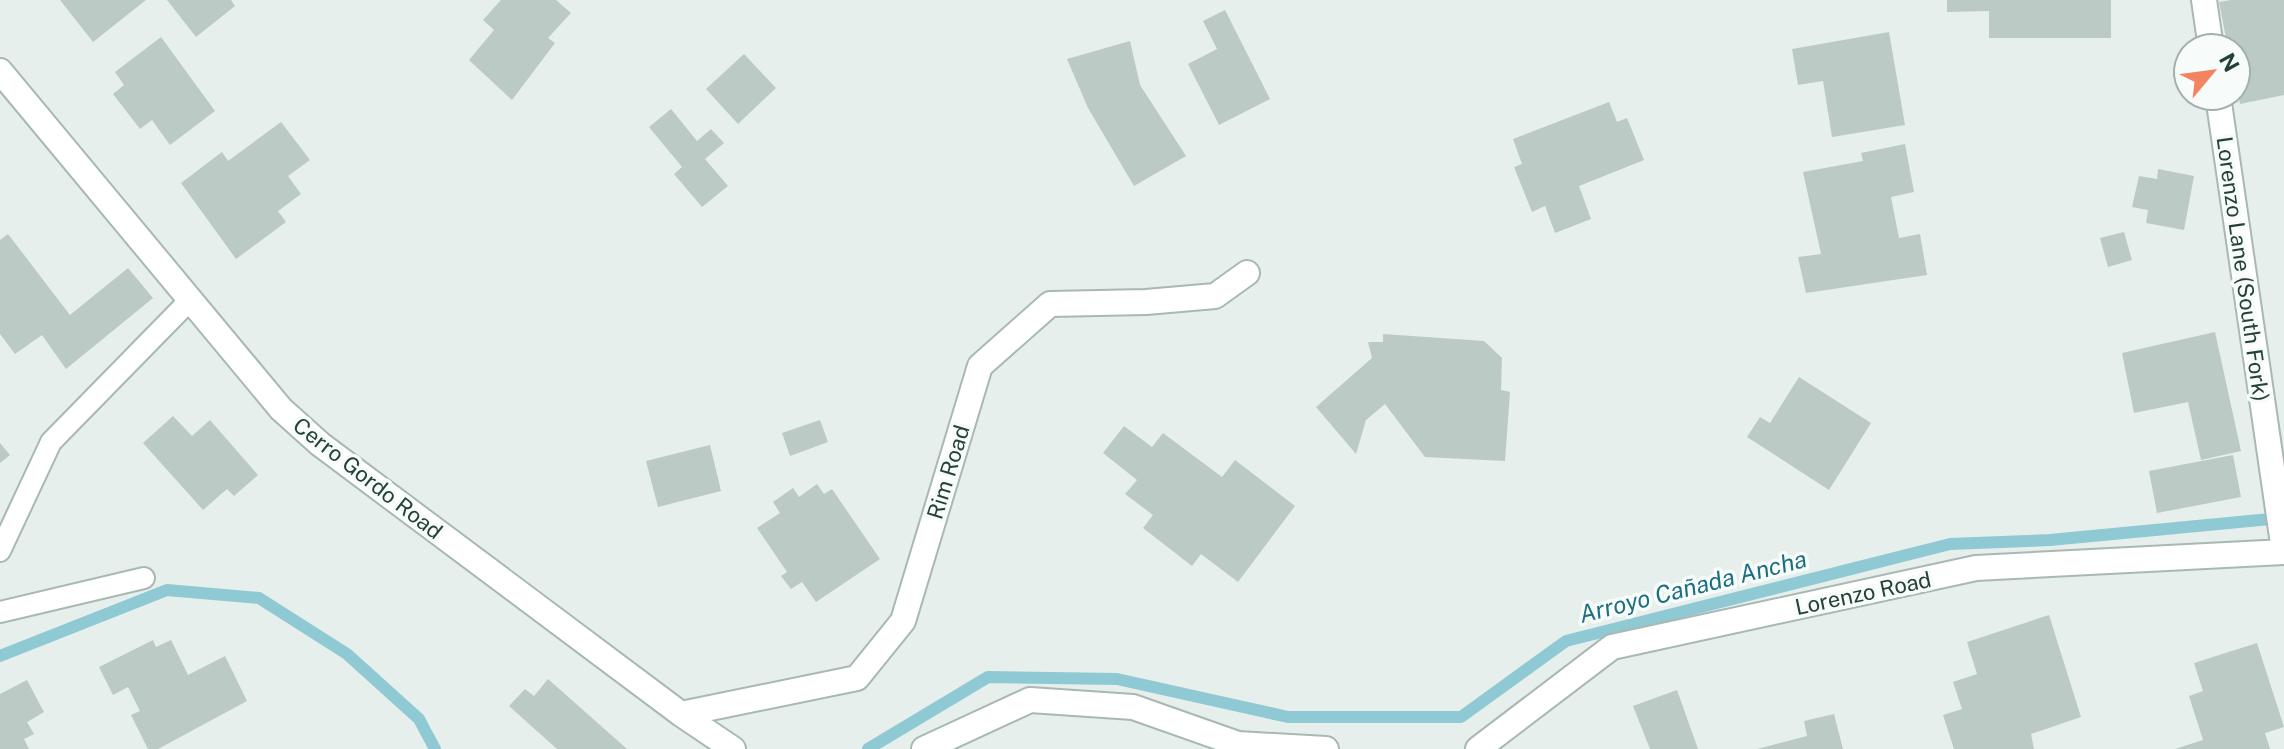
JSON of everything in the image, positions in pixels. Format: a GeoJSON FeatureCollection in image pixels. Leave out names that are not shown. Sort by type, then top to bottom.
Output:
{"type":"FeatureCollection","features":[{"type":"Feature","properties":{"kind":"street"},"geometry":{"type":"LineString","coordinates":[[2204,0],[2209,32]]}},
{"type":"Feature","properties":{"kind":"street","name":"Cerro Gordo Road"},"geometry":{"type":"LineString","coordinates":[[0,71],[281,409],[320,444],[681,714],[733,749]]}},
{"type":"Feature","properties":{"kind":"street","name":"Lorenzo Lane (South Fork)"},"geometry":{"type":"LineString","coordinates":[[2220,112],[2283,545]]}},
{"type":"Feature","properties":{"kind":"street","name":"Rim Road"},"geometry":{"type":"LineString","coordinates":[[681,714],[857,678],[903,621],[980,366],[1050,304],[1146,302],[1215,296],[1247,273]]}},
{"type":"Feature","properties":{"kind":"street","name":"Lorenzo Road"},"geometry":{"type":"LineString","coordinates":[[1478,749],[1612,647],[1976,568],[2283,545]]}},
{"type":"Feature","properties":{"kind":"street"},"geometry":{"type":"LineString","coordinates":[[924,749],[1030,700],[1133,707],[1238,744],[1326,749]]}},
{"type":"Feature","properties":{"kind":"lane"},"geometry":{"type":"LineString","coordinates":[[0,551],[51,442],[190,300]]}},
{"type":"Feature","properties":{"kind":"lane"},"geometry":{"type":"LineString","coordinates":[[0,612],[144,578]]}},
{"type":"Feature","properties":{"kind":"building"},"geometry":{"type":"Polygon","coordinates":[[[60,0],[146,0],[93,42],[60,0]]]}},
{"type":"Feature","properties":{"kind":"building"},"geometry":{"type":"Polygon","coordinates":[[[167,0],[231,0],[235,6],[196,37],[167,0]]]}},
{"type":"Feature","properties":{"kind":"building"},"geometry":{"type":"Polygon","coordinates":[[[501,0],[556,0],[571,13],[548,38],[555,43],[512,100],[469,60],[494,30],[483,20],[501,0]]]}},
{"type":"Feature","properties":{"kind":"building"},"geometry":{"type":"Polygon","coordinates":[[[1947,0],[2111,0],[2111,38],[1989,38],[1989,11],[1947,12],[1947,0]]]}},
{"type":"Feature","properties":{"kind":"building"},"geometry":{"type":"Polygon","coordinates":[[[2284,0],[2284,95],[2252,102],[2252,32],[2225,32],[2219,2],[2284,0]]]}},
{"type":"Feature","properties":{"kind":"building"},"geometry":{"type":"Polygon","coordinates":[[[1225,10],[1270,99],[1219,125],[1188,64],[1217,49],[1203,21],[1225,10]]]}},
{"type":"Feature","properties":{"kind":"building"},"geometry":{"type":"Polygon","coordinates":[[[1889,32],[1905,125],[1832,137],[1823,81],[1798,85],[1792,49],[1889,32]]]}},
{"type":"Feature","properties":{"kind":"building"},"geometry":{"type":"Polygon","coordinates":[[[161,37],[215,111],[170,145],[152,120],[140,129],[113,94],[124,85],[115,72],[161,37]]]}},
{"type":"Feature","properties":{"kind":"building"},"geometry":{"type":"Polygon","coordinates":[[[1130,41],[1140,85],[1186,156],[1134,186],[1088,108],[1067,59],[1130,41]]]}},
{"type":"Feature","properties":{"kind":"building"},"geometry":{"type":"Polygon","coordinates":[[[744,54],[776,88],[738,124],[706,89],[744,54]]]}},
{"type":"Feature","properties":{"kind":"building"},"geometry":{"type":"Polygon","coordinates":[[[1609,102],[1617,122],[1627,118],[1644,160],[1579,186],[1591,219],[1555,233],[1545,206],[1532,212],[1514,167],[1522,164],[1513,139],[1609,102]]]}},
{"type":"Feature","properties":{"kind":"building"},"geometry":{"type":"Polygon","coordinates":[[[671,109],[697,141],[711,129],[724,143],[705,159],[728,186],[702,207],[674,174],[682,167],[649,127],[671,109]]]}},
{"type":"Feature","properties":{"kind":"building"},"geometry":{"type":"Polygon","coordinates":[[[281,122],[310,160],[288,176],[301,194],[278,211],[286,222],[236,259],[181,183],[222,152],[228,161],[281,122]]]}},
{"type":"Feature","properties":{"kind":"building"},"geometry":{"type":"Polygon","coordinates":[[[1905,144],[1914,192],[1891,197],[1899,238],[1920,234],[1927,275],[1806,293],[1798,257],[1821,254],[1803,172],[1863,161],[1861,153],[1905,144]]]}},
{"type":"Feature","properties":{"kind":"building"},"geometry":{"type":"Polygon","coordinates":[[[2158,169],[2194,176],[2184,230],[2146,223],[2148,210],[2132,207],[2139,176],[2157,179],[2158,169]]]}},
{"type":"Feature","properties":{"kind":"building"},"geometry":{"type":"Polygon","coordinates":[[[2124,232],[2132,260],[2108,267],[2100,238],[2124,232]]]}},
{"type":"Feature","properties":{"kind":"building"},"geometry":{"type":"Polygon","coordinates":[[[8,234],[70,315],[128,268],[153,298],[66,369],[42,335],[15,354],[0,334],[0,240],[8,234]]]}},
{"type":"Feature","properties":{"kind":"building"},"geometry":{"type":"Polygon","coordinates":[[[2215,332],[2241,451],[2201,460],[2188,402],[2134,413],[2122,353],[2215,332]]]}},
{"type":"Feature","properties":{"kind":"building"},"geometry":{"type":"Polygon","coordinates":[[[1383,334],[1484,341],[1502,358],[1501,390],[1510,392],[1505,461],[1425,457],[1385,404],[1366,420],[1356,454],[1316,407],[1372,358],[1368,342],[1383,342],[1383,334]]]}},
{"type":"Feature","properties":{"kind":"building"},"geometry":{"type":"Polygon","coordinates":[[[1799,377],[1871,423],[1829,490],[1747,437],[1760,417],[1770,423],[1799,377]]]}},
{"type":"Feature","properties":{"kind":"building"},"geometry":{"type":"Polygon","coordinates":[[[173,416],[192,436],[210,420],[258,475],[234,496],[227,489],[203,510],[143,443],[173,416]]]}},
{"type":"Feature","properties":{"kind":"building"},"geometry":{"type":"Polygon","coordinates":[[[820,420],[828,442],[790,456],[782,433],[820,420]]]}},
{"type":"Feature","properties":{"kind":"building"},"geometry":{"type":"Polygon","coordinates":[[[1124,426],[1152,447],[1163,433],[1222,477],[1235,460],[1295,506],[1238,582],[1201,554],[1192,566],[1143,528],[1153,515],[1125,494],[1137,480],[1103,453],[1124,426]]]}},
{"type":"Feature","properties":{"kind":"building"},"geometry":{"type":"Polygon","coordinates":[[[0,443],[10,455],[0,463],[0,443]]]}},
{"type":"Feature","properties":{"kind":"building"},"geometry":{"type":"Polygon","coordinates":[[[710,445],[721,491],[658,507],[646,461],[710,445]]]}},
{"type":"Feature","properties":{"kind":"building"},"geometry":{"type":"Polygon","coordinates":[[[2233,455],[2241,497],[2157,513],[2149,471],[2233,455]]]}},
{"type":"Feature","properties":{"kind":"building"},"geometry":{"type":"Polygon","coordinates":[[[817,484],[824,494],[832,489],[880,559],[816,602],[802,582],[791,589],[781,576],[787,572],[757,528],[780,513],[773,502],[793,488],[799,497],[817,484]]]}},
{"type":"Feature","properties":{"kind":"building"},"geometry":{"type":"Polygon","coordinates":[[[2049,615],[2081,717],[2031,734],[2034,749],[1954,749],[1943,715],[1962,709],[1953,682],[1977,674],[1967,642],[2049,615]]]}},
{"type":"Feature","properties":{"kind":"building"},"geometry":{"type":"Polygon","coordinates":[[[153,640],[156,647],[171,640],[188,675],[225,656],[247,701],[158,749],[148,749],[131,715],[140,711],[128,687],[113,695],[99,667],[153,640]]]}},
{"type":"Feature","properties":{"kind":"building"},"geometry":{"type":"Polygon","coordinates":[[[2257,643],[2284,727],[2265,733],[2270,749],[2175,749],[2203,740],[2189,696],[2203,691],[2194,663],[2257,643]]]}},
{"type":"Feature","properties":{"kind":"building"},"geometry":{"type":"Polygon","coordinates":[[[548,679],[627,749],[557,749],[509,706],[525,689],[534,696],[548,679]]]}},
{"type":"Feature","properties":{"kind":"building"},"geometry":{"type":"Polygon","coordinates":[[[27,680],[44,712],[27,722],[34,734],[24,739],[29,749],[0,749],[0,694],[27,680]]]}},
{"type":"Feature","properties":{"kind":"building"},"geometry":{"type":"Polygon","coordinates":[[[1677,690],[1698,749],[1650,749],[1633,706],[1677,690]]]}},
{"type":"Feature","properties":{"kind":"building"},"geometry":{"type":"Polygon","coordinates":[[[1834,714],[1843,749],[1757,749],[1807,736],[1804,721],[1834,714]]]}},
{"type":"Feature","properties":{"kind":"waterway","name":"Arroyo Cañada Ancha"},"geometry":{"type":"LineString","coordinates":[[868,749],[988,677],[1117,679],[1288,717],[1461,717],[1566,641],[1950,544],[2050,540],[2281,518]]}},
{"type":"Feature","properties":{"kind":"waterway","name":"Arroyo Cañada Ancha"},"geometry":{"type":"LineString","coordinates":[[0,656],[167,590],[259,598],[347,654],[419,719],[435,749]]}}]}
